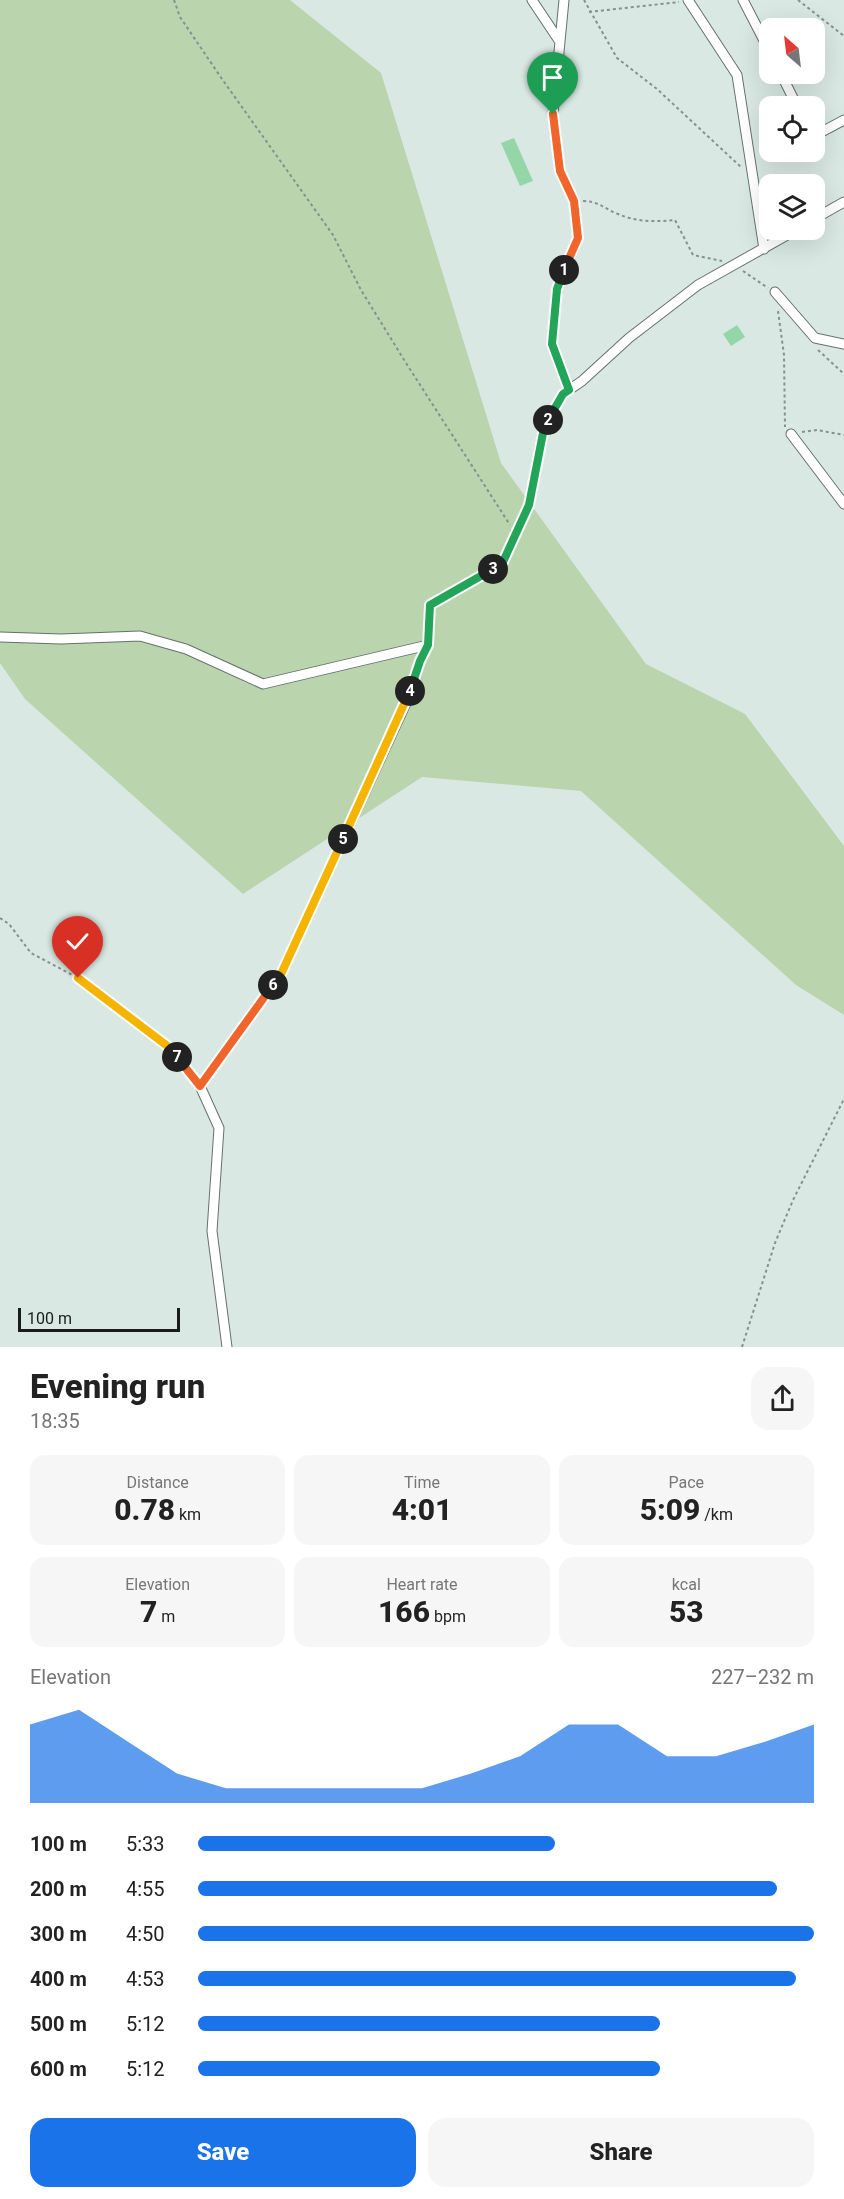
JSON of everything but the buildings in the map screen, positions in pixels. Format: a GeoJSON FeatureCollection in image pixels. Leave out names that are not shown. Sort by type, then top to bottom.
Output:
{"type":"FeatureCollection","features":[{"type":"Feature","properties":{"kind":"street"},"geometry":{"type":"LineString","coordinates":[[532,0],[560,42]]}},
{"type":"Feature","properties":{"kind":"street"},"geometry":{"type":"LineString","coordinates":[[564,0],[553,114],[560,171],[574,201],[578,238],[557,289],[552,344],[569,390]]}},
{"type":"Feature","properties":{"kind":"street"},"geometry":{"type":"LineString","coordinates":[[743,0],[759,31]]}},
{"type":"Feature","properties":{"kind":"street"},"geometry":{"type":"LineString","coordinates":[[688,1],[737,75],[764,249]]}},
{"type":"Feature","properties":{"kind":"street"},"geometry":{"type":"LineString","coordinates":[[825,130],[844,120]]}},
{"type":"Feature","properties":{"kind":"street"},"geometry":{"type":"LineString","coordinates":[[825,213],[844,202]]}},
{"type":"Feature","properties":{"kind":"street"},"geometry":{"type":"LineString","coordinates":[[227,1347],[212,1231],[219,1128],[200,1086],[281,974],[407,701],[420,661],[428,645],[430,605],[502,564],[529,505],[544,428],[563,394],[698,285],[732,263],[779,240]]}},
{"type":"Feature","properties":{"kind":"street"},"geometry":{"type":"LineString","coordinates":[[775,292],[815,338],[844,344]]}},
{"type":"Feature","properties":{"kind":"street"},"geometry":{"type":"LineString","coordinates":[[791,434],[844,504]]}},
{"type":"Feature","properties":{"kind":"street"},"geometry":{"type":"LineString","coordinates":[[0,636],[61,639],[140,636],[186,649],[263,684],[428,645]]}},
{"type":"Feature","properties":{"kind":"path"},"geometry":{"type":"LineString","coordinates":[[174,0],[180,17],[333,235],[361,290],[517,535]]}},
{"type":"Feature","properties":{"kind":"path"},"geometry":{"type":"LineString","coordinates":[[584,0],[616,58],[657,89],[755,180]]}},
{"type":"Feature","properties":{"kind":"path"},"geometry":{"type":"LineString","coordinates":[[798,0],[844,36]]}},
{"type":"Feature","properties":{"kind":"path"},"geometry":{"type":"LineString","coordinates":[[589,12],[688,1]]}},
{"type":"Feature","properties":{"kind":"path"},"geometry":{"type":"LineString","coordinates":[[574,201],[594,201],[619,215],[653,222],[675,220],[693,255],[732,263],[775,292],[784,355],[785,428],[791,434],[817,430],[844,435]]}},
{"type":"Feature","properties":{"kind":"path"},"geometry":{"type":"LineString","coordinates":[[808,332],[818,350],[844,374]]}},
{"type":"Feature","properties":{"kind":"path"},"geometry":{"type":"LineString","coordinates":[[0,918],[9,924],[32,953],[78,978],[170,1048],[200,1086]]}},
{"type":"Feature","properties":{"kind":"path"},"geometry":{"type":"LineString","coordinates":[[742,1347],[775,1243],[793,1200],[844,1099]]}},
{"type":"Feature","properties":{"kind":"green space"},"geometry":{"type":"Polygon","coordinates":[[[0,0],[290,0],[381,73],[501,463],[646,664],[745,714],[844,846],[844,1015],[796,985],[581,791],[422,777],[243,894],[25,699],[0,663],[0,0]]]}},
{"type":"Feature","properties":{"kind":"route"},"geometry":{"type":"LineString","coordinates":[[78,978],[170,1048],[200,1086],[281,974],[407,701],[420,661],[428,645],[430,605],[502,564],[529,505],[544,428],[563,394],[569,390],[552,344],[557,289],[578,238],[574,201],[560,171],[553,114]]}}]}
